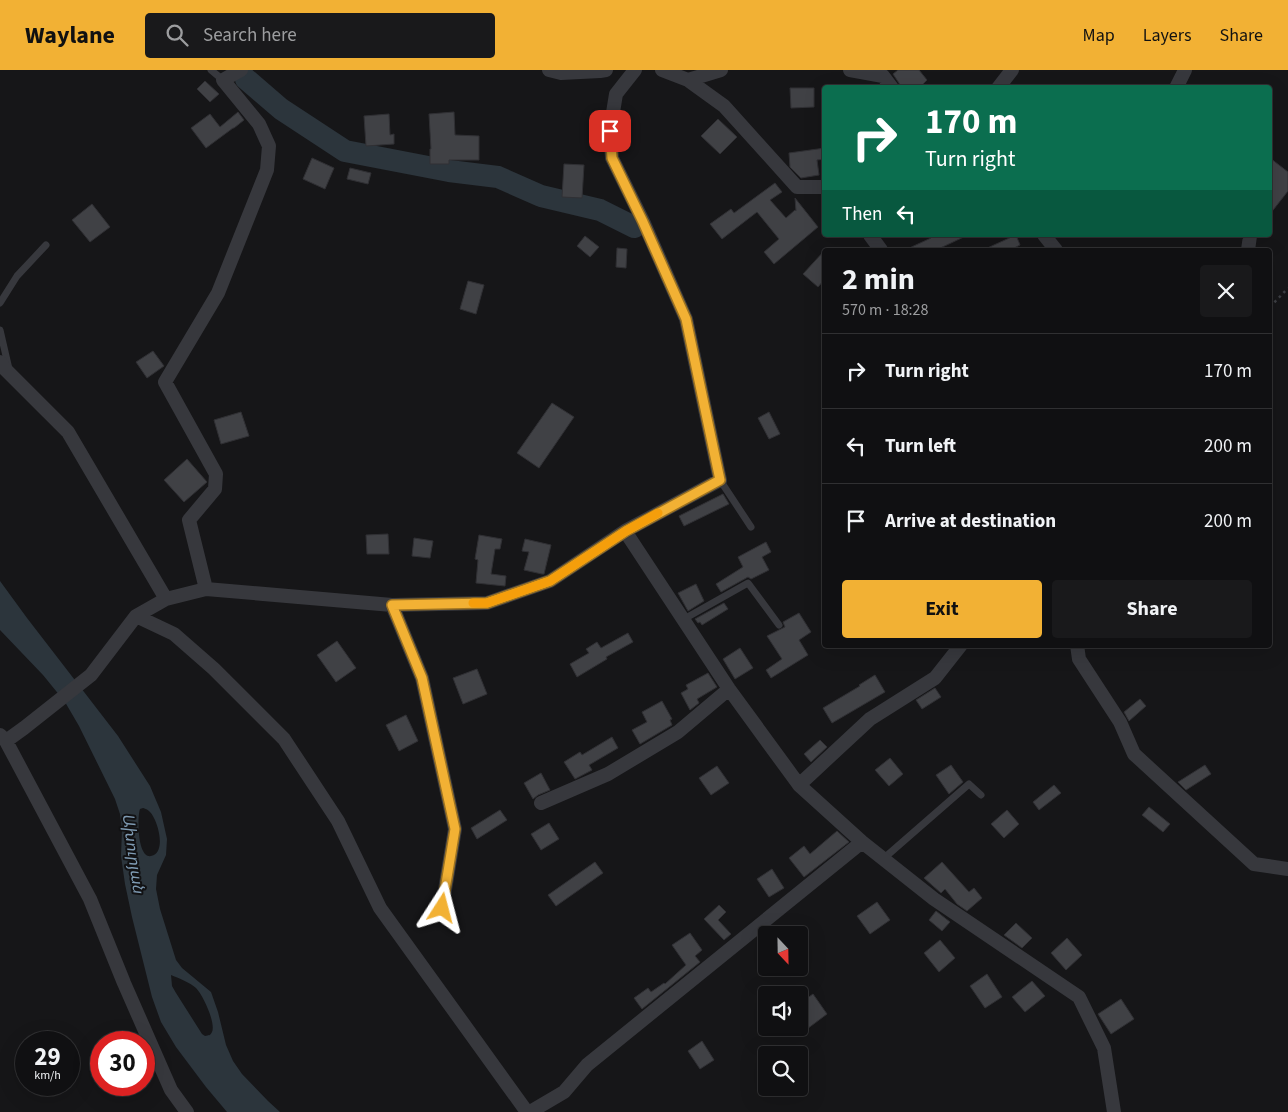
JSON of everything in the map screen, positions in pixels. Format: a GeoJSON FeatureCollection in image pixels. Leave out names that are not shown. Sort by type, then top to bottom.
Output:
{"type":"FeatureCollection","features":[{"type":"Feature","properties":{"kind":"street"},"geometry":{"type":"LineString","coordinates":[[206,589],[189,520],[215,489],[216,474],[164,382],[218,293],[267,170],[269,146],[259,124],[223,80],[241,70]]}},
{"type":"Feature","properties":{"kind":"street"},"geometry":{"type":"LineString","coordinates":[[549,70],[561,73],[606,70]]}},
{"type":"Feature","properties":{"kind":"street"},"geometry":{"type":"LineString","coordinates":[[187,1112],[171,1090],[90,899],[3,738],[24,728],[91,675],[136,616],[166,599],[206,589],[392,605],[487,603],[550,581],[626,531],[720,480],[686,319],[612,158],[610,131],[616,94],[635,70]]}},
{"type":"Feature","properties":{"kind":"street"},"geometry":{"type":"LineString","coordinates":[[662,70],[688,80],[724,106],[797,187],[822,187]]}},
{"type":"Feature","properties":{"kind":"street"},"geometry":{"type":"LineString","coordinates":[[688,80],[721,70]]}},
{"type":"Feature","properties":{"kind":"street"},"geometry":{"type":"LineString","coordinates":[[850,70],[883,73],[890,85]]}},
{"type":"Feature","properties":{"kind":"street"},"geometry":{"type":"LineString","coordinates":[[1000,85],[1012,70]]}},
{"type":"Feature","properties":{"kind":"street"},"geometry":{"type":"LineString","coordinates":[[1178,85],[1185,70]]}},
{"type":"Feature","properties":{"kind":"street"},"geometry":{"type":"LineString","coordinates":[[871,237],[880,248]]}},
{"type":"Feature","properties":{"kind":"street"},"geometry":{"type":"LineString","coordinates":[[1046,237],[1054,248]]}},
{"type":"Feature","properties":{"kind":"street"},"geometry":{"type":"LineString","coordinates":[[0,362],[68,432],[166,599]]}},
{"type":"Feature","properties":{"kind":"street"},"geometry":{"type":"LineString","coordinates":[[626,531],[729,689],[799,786],[862,842],[934,899],[1078,997],[1104,1048],[1114,1112]]}},
{"type":"Feature","properties":{"kind":"street"},"geometry":{"type":"LineString","coordinates":[[392,605],[422,678],[455,829],[442,908]]}},
{"type":"Feature","properties":{"kind":"street"},"geometry":{"type":"LineString","coordinates":[[136,616],[174,634],[214,669],[284,740],[338,821],[380,908],[528,1112],[564,1092],[587,1065],[862,842]]}},
{"type":"Feature","properties":{"kind":"street"},"geometry":{"type":"LineString","coordinates":[[799,786],[870,719],[935,678],[959,648]]}},
{"type":"Feature","properties":{"kind":"street"},"geometry":{"type":"LineString","coordinates":[[1077,648],[1078,659],[1120,722],[1134,754],[1254,864],[1288,869]]}},
{"type":"Feature","properties":{"kind":"street"},"geometry":{"type":"LineString","coordinates":[[541,803],[608,774],[624,765],[678,732],[729,689]]}},
{"type":"Feature","properties":{"kind":"lane"},"geometry":{"type":"LineString","coordinates":[[211,70],[223,80]]}},
{"type":"Feature","properties":{"kind":"lane"},"geometry":{"type":"LineString","coordinates":[[0,302],[16,276],[46,245]]}},
{"type":"Feature","properties":{"kind":"lane"},"geometry":{"type":"LineString","coordinates":[[0,330],[10,374]]}},
{"type":"Feature","properties":{"kind":"lane"},"geometry":{"type":"LineString","coordinates":[[720,480],[751,527]]}},
{"type":"Feature","properties":{"kind":"lane"},"geometry":{"type":"LineString","coordinates":[[684,619],[748,583],[779,625]]}},
{"type":"Feature","properties":{"kind":"lane"},"geometry":{"type":"LineString","coordinates":[[883,859],[969,784],[981,796]]}},
{"type":"Feature","properties":{"kind":"path"},"geometry":{"type":"LineString","coordinates":[[1272,306],[1288,288]]}},
{"type":"Feature","properties":{"kind":"water","name":"Ախուրյան"},"geometry":{"type":"Polygon","coordinates":[[[0,581],[118,736],[150,786],[161,812],[167,839],[166,855],[157,875],[156,889],[160,909],[176,960],[182,968],[211,992],[226,1045],[233,1061],[242,1074],[280,1112],[227,1112],[176,1047],[161,1022],[152,997],[125,884],[121,856],[122,829],[115,799],[65,702],[43,675],[0,630],[0,581]],[[140,809],[139,814],[141,847],[148,856],[154,855],[158,851],[160,840],[158,827],[153,816],[148,810],[140,809]],[[171,975],[172,986],[202,1034],[205,1036],[210,1035],[213,1028],[212,1022],[199,992],[191,984],[171,975]]]}},
{"type":"Feature","properties":{"kind":"building"},"geometry":{"type":"Polygon","coordinates":[[[898,70],[919,70],[927,80],[922,85],[900,85],[893,74],[898,70]]]}},
{"type":"Feature","properties":{"kind":"building"},"geometry":{"type":"Polygon","coordinates":[[[205,81],[219,94],[210,102],[197,89],[205,81]]]}},
{"type":"Feature","properties":{"kind":"building"},"geometry":{"type":"Polygon","coordinates":[[[790,88],[814,88],[814,107],[791,108],[790,88]]]}},
{"type":"Feature","properties":{"kind":"building"},"geometry":{"type":"Polygon","coordinates":[[[238,112],[244,120],[206,148],[191,128],[210,114],[220,127],[238,112]]]}},
{"type":"Feature","properties":{"kind":"building"},"geometry":{"type":"Polygon","coordinates":[[[454,112],[455,135],[479,136],[479,160],[449,160],[449,164],[430,164],[429,114],[454,112]]]}},
{"type":"Feature","properties":{"kind":"building"},"geometry":{"type":"Polygon","coordinates":[[[389,114],[390,135],[394,134],[394,144],[366,146],[364,116],[389,114]]]}},
{"type":"Feature","properties":{"kind":"building"},"geometry":{"type":"Polygon","coordinates":[[[718,119],[737,137],[720,154],[701,136],[718,119]]]}},
{"type":"Feature","properties":{"kind":"building"},"geometry":{"type":"Polygon","coordinates":[[[822,148],[822,159],[817,160],[819,175],[801,178],[790,167],[789,153],[822,148]]]}},
{"type":"Feature","properties":{"kind":"building"},"geometry":{"type":"Polygon","coordinates":[[[312,158],[334,168],[325,189],[303,179],[312,158]]]}},
{"type":"Feature","properties":{"kind":"building"},"geometry":{"type":"Polygon","coordinates":[[[1272,160],[1288,172],[1288,191],[1272,211],[1272,160]]]}},
{"type":"Feature","properties":{"kind":"building"},"geometry":{"type":"Polygon","coordinates":[[[564,164],[584,165],[582,198],[562,197],[564,164]]]}},
{"type":"Feature","properties":{"kind":"building"},"geometry":{"type":"Polygon","coordinates":[[[350,168],[371,173],[368,184],[347,179],[350,168]]]}},
{"type":"Feature","properties":{"kind":"building"},"geometry":{"type":"Polygon","coordinates":[[[775,183],[782,192],[770,200],[786,218],[796,211],[795,198],[818,227],[774,264],[764,252],[779,239],[757,212],[722,239],[710,224],[731,209],[734,213],[775,183]]]}},
{"type":"Feature","properties":{"kind":"building"},"geometry":{"type":"Polygon","coordinates":[[[92,204],[110,227],[90,242],[72,220],[92,204]]]}},
{"type":"Feature","properties":{"kind":"building"},"geometry":{"type":"Polygon","coordinates":[[[585,236],[599,247],[590,257],[577,246],[585,236]]]}},
{"type":"Feature","properties":{"kind":"building"},"geometry":{"type":"Polygon","coordinates":[[[964,237],[940,248],[909,248],[931,238],[964,237]]]}},
{"type":"Feature","properties":{"kind":"building"},"geometry":{"type":"Polygon","coordinates":[[[1012,237],[1017,237],[1020,245],[1014,248],[987,248],[1012,237]]]}},
{"type":"Feature","properties":{"kind":"building"},"geometry":{"type":"Polygon","coordinates":[[[617,248],[627,249],[626,268],[616,267],[617,248]]]}},
{"type":"Feature","properties":{"kind":"building"},"geometry":{"type":"Polygon","coordinates":[[[822,253],[822,282],[818,287],[803,274],[822,253]]]}},
{"type":"Feature","properties":{"kind":"building"},"geometry":{"type":"Polygon","coordinates":[[[468,281],[484,285],[476,314],[460,309],[468,281]]]}},
{"type":"Feature","properties":{"kind":"building"},"geometry":{"type":"Polygon","coordinates":[[[153,351],[164,366],[147,378],[136,362],[153,351]]]}},
{"type":"Feature","properties":{"kind":"building"},"geometry":{"type":"Polygon","coordinates":[[[552,403],[574,417],[539,468],[517,453],[552,403]]]}},
{"type":"Feature","properties":{"kind":"building"},"geometry":{"type":"Polygon","coordinates":[[[241,412],[249,436],[221,444],[214,420],[241,412]]]}},
{"type":"Feature","properties":{"kind":"building"},"geometry":{"type":"Polygon","coordinates":[[[769,412],[780,434],[769,439],[758,418],[769,412]]]}},
{"type":"Feature","properties":{"kind":"building"},"geometry":{"type":"Polygon","coordinates":[[[187,459],[207,482],[184,502],[164,480],[187,459]]]}},
{"type":"Feature","properties":{"kind":"building"},"geometry":{"type":"Polygon","coordinates":[[[723,494],[729,504],[684,526],[679,516],[723,494]]]}},
{"type":"Feature","properties":{"kind":"building"},"geometry":{"type":"Polygon","coordinates":[[[388,534],[389,554],[367,554],[366,535],[388,534]]]}},
{"type":"Feature","properties":{"kind":"building"},"geometry":{"type":"Polygon","coordinates":[[[479,535],[502,539],[500,549],[495,549],[491,574],[506,576],[505,586],[476,583],[478,560],[475,559],[479,535]]]}},
{"type":"Feature","properties":{"kind":"building"},"geometry":{"type":"Polygon","coordinates":[[[414,538],[433,541],[430,558],[412,556],[414,538]]]}},
{"type":"Feature","properties":{"kind":"building"},"geometry":{"type":"Polygon","coordinates":[[[525,539],[551,545],[544,574],[524,570],[529,552],[522,551],[525,539]]]}},
{"type":"Feature","properties":{"kind":"building"},"geometry":{"type":"Polygon","coordinates":[[[766,542],[771,552],[762,557],[769,570],[751,579],[748,577],[721,592],[716,584],[743,567],[738,557],[766,542]]]}},
{"type":"Feature","properties":{"kind":"building"},"geometry":{"type":"Polygon","coordinates":[[[696,584],[704,601],[688,611],[678,593],[696,584]]]}},
{"type":"Feature","properties":{"kind":"building"},"geometry":{"type":"Polygon","coordinates":[[[724,603],[728,609],[702,625],[695,619],[724,603]]]}},
{"type":"Feature","properties":{"kind":"building"},"geometry":{"type":"Polygon","coordinates":[[[799,613],[811,632],[799,640],[808,655],[771,678],[766,670],[782,659],[767,636],[785,627],[783,622],[799,613]]]}},
{"type":"Feature","properties":{"kind":"building"},"geometry":{"type":"Polygon","coordinates":[[[628,633],[633,642],[606,657],[607,659],[577,677],[570,664],[589,653],[586,649],[597,642],[601,648],[628,633]]]}},
{"type":"Feature","properties":{"kind":"building"},"geometry":{"type":"Polygon","coordinates":[[[337,641],[356,668],[336,682],[317,655],[337,641]]]}},
{"type":"Feature","properties":{"kind":"building"},"geometry":{"type":"Polygon","coordinates":[[[740,648],[753,668],[735,679],[723,659],[740,648]]]}},
{"type":"Feature","properties":{"kind":"building"},"geometry":{"type":"Polygon","coordinates":[[[477,669],[487,694],[463,704],[453,678],[477,669]]]}},
{"type":"Feature","properties":{"kind":"building"},"geometry":{"type":"Polygon","coordinates":[[[708,673],[717,687],[697,699],[699,703],[690,710],[681,693],[688,689],[686,685],[708,673]]]}},
{"type":"Feature","properties":{"kind":"building"},"geometry":{"type":"Polygon","coordinates":[[[875,675],[885,692],[832,723],[823,708],[875,675]]]}},
{"type":"Feature","properties":{"kind":"building"},"geometry":{"type":"Polygon","coordinates":[[[935,688],[941,697],[922,709],[916,700],[935,688]]]}},
{"type":"Feature","properties":{"kind":"building"},"geometry":{"type":"Polygon","coordinates":[[[1140,699],[1146,706],[1129,721],[1124,712],[1140,699]]]}},
{"type":"Feature","properties":{"kind":"building"},"geometry":{"type":"Polygon","coordinates":[[[662,701],[672,719],[670,720],[672,725],[640,744],[632,730],[647,722],[642,712],[662,701]]]}},
{"type":"Feature","properties":{"kind":"building"},"geometry":{"type":"Polygon","coordinates":[[[406,715],[418,741],[399,751],[386,725],[406,715]]]}},
{"type":"Feature","properties":{"kind":"building"},"geometry":{"type":"Polygon","coordinates":[[[612,737],[618,748],[589,765],[592,770],[575,779],[564,762],[580,752],[582,755],[612,737]]]}},
{"type":"Feature","properties":{"kind":"building"},"geometry":{"type":"Polygon","coordinates":[[[820,740],[827,747],[811,762],[804,754],[820,740]]]}},
{"type":"Feature","properties":{"kind":"building"},"geometry":{"type":"Polygon","coordinates":[[[890,758],[903,774],[889,786],[875,770],[890,758]]]}},
{"type":"Feature","properties":{"kind":"building"},"geometry":{"type":"Polygon","coordinates":[[[951,765],[963,782],[949,794],[936,775],[951,765]]]}},
{"type":"Feature","properties":{"kind":"building"},"geometry":{"type":"Polygon","coordinates":[[[1205,765],[1211,774],[1186,790],[1178,782],[1205,765]]]}},
{"type":"Feature","properties":{"kind":"building"},"geometry":{"type":"Polygon","coordinates":[[[717,766],[729,783],[711,795],[699,778],[717,766]]]}},
{"type":"Feature","properties":{"kind":"building"},"geometry":{"type":"Polygon","coordinates":[[[541,773],[550,790],[533,799],[524,783],[541,773]]]}},
{"type":"Feature","properties":{"kind":"building"},"geometry":{"type":"Polygon","coordinates":[[[1054,785],[1061,793],[1039,810],[1033,802],[1054,785]]]}},
{"type":"Feature","properties":{"kind":"building"},"geometry":{"type":"Polygon","coordinates":[[[1149,807],[1170,824],[1163,832],[1142,815],[1149,807]]]}},
{"type":"Feature","properties":{"kind":"building"},"geometry":{"type":"Polygon","coordinates":[[[500,810],[507,820],[477,839],[471,828],[500,810]]]}},
{"type":"Feature","properties":{"kind":"building"},"geometry":{"type":"Polygon","coordinates":[[[1007,810],[1019,824],[1004,838],[991,824],[1007,810]]]}},
{"type":"Feature","properties":{"kind":"building"},"geometry":{"type":"Polygon","coordinates":[[[549,823],[559,839],[541,850],[531,834],[549,823]]]}},
{"type":"Feature","properties":{"kind":"building"},"geometry":{"type":"Polygon","coordinates":[[[837,831],[849,842],[804,877],[789,858],[804,846],[810,854],[837,831]]]}},
{"type":"Feature","properties":{"kind":"building"},"geometry":{"type":"Polygon","coordinates":[[[595,862],[603,873],[556,906],[548,895],[595,862]]]}},
{"type":"Feature","properties":{"kind":"building"},"geometry":{"type":"Polygon","coordinates":[[[942,862],[969,892],[974,888],[982,898],[967,911],[957,904],[945,889],[941,893],[924,878],[942,862]]]}},
{"type":"Feature","properties":{"kind":"building"},"geometry":{"type":"Polygon","coordinates":[[[772,869],[784,888],[769,897],[757,879],[772,869]]]}},
{"type":"Feature","properties":{"kind":"building"},"geometry":{"type":"Polygon","coordinates":[[[877,902],[890,920],[870,934],[857,916],[877,902]]]}},
{"type":"Feature","properties":{"kind":"building"},"geometry":{"type":"Polygon","coordinates":[[[719,905],[726,912],[718,920],[731,934],[724,940],[704,919],[719,905]]]}},
{"type":"Feature","properties":{"kind":"building"},"geometry":{"type":"Polygon","coordinates":[[[936,911],[950,922],[942,931],[929,920],[936,911]]]}},
{"type":"Feature","properties":{"kind":"building"},"geometry":{"type":"Polygon","coordinates":[[[1016,923],[1032,938],[1022,948],[1004,935],[1016,923]]]}},
{"type":"Feature","properties":{"kind":"building"},"geometry":{"type":"Polygon","coordinates":[[[690,933],[702,950],[695,956],[700,962],[642,1009],[634,998],[648,988],[651,992],[665,984],[686,965],[672,945],[690,933]]]}},
{"type":"Feature","properties":{"kind":"building"},"geometry":{"type":"Polygon","coordinates":[[[1067,938],[1082,955],[1066,970],[1051,953],[1067,938]]]}},
{"type":"Feature","properties":{"kind":"building"},"geometry":{"type":"Polygon","coordinates":[[[940,940],[955,958],[939,972],[924,953],[940,940]]]}},
{"type":"Feature","properties":{"kind":"building"},"geometry":{"type":"Polygon","coordinates":[[[987,974],[1002,997],[985,1008],[970,986],[987,974]]]}},
{"type":"Feature","properties":{"kind":"building"},"geometry":{"type":"Polygon","coordinates":[[[1032,981],[1045,996],[1025,1012],[1012,997],[1032,981]]]}},
{"type":"Feature","properties":{"kind":"building"},"geometry":{"type":"Polygon","coordinates":[[[813,994],[827,1014],[808,1028],[808,998],[813,994]]]}},
{"type":"Feature","properties":{"kind":"building"},"geometry":{"type":"Polygon","coordinates":[[[1121,999],[1134,1019],[1111,1034],[1098,1014],[1121,999]]]}},
{"type":"Feature","properties":{"kind":"building"},"geometry":{"type":"Polygon","coordinates":[[[702,1041],[714,1060],[700,1069],[688,1051],[702,1041]]]}},
{"type":"Feature","properties":{"kind":"waterway"},"geometry":{"type":"LineString","coordinates":[[246,79],[281,109],[345,151],[449,171],[498,177],[541,196],[600,210],[634,227]]}},
{"type":"Feature","properties":{"kind":"slow traffic"},"geometry":{"type":"LineString","coordinates":[[473,603],[487,603],[550,581],[626,531],[658,513]]}},
{"type":"Feature","properties":{"kind":"route"},"geometry":{"type":"LineString","coordinates":[[442,908],[455,829],[422,678],[392,605],[487,603],[550,581],[626,531],[720,480],[686,319],[612,158],[610,131]]}}]}
